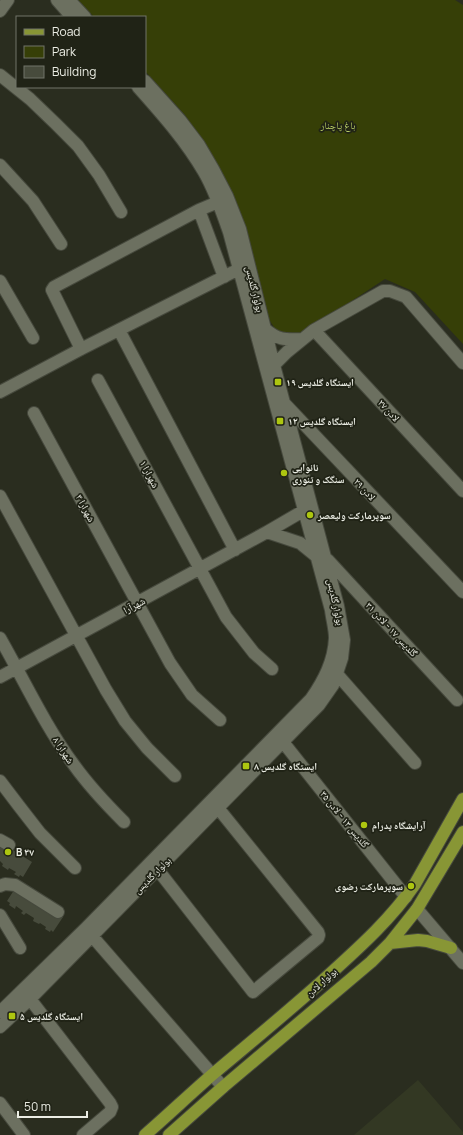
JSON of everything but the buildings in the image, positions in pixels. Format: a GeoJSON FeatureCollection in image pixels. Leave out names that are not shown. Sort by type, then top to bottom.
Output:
{"type":"FeatureCollection","features":[{"type":"Feature","properties":{"kind":"main road","name":"بولوار لادن"},"geometry":{"type":"LineString","coordinates":[[145,1135],[213,1074],[278,1021],[379,927],[406,897],[432,855],[463,799]]}},
{"type":"Feature","properties":{"kind":"main road","name":"بولوار لادن"},"geometry":{"type":"LineString","coordinates":[[170,1135],[223,1087],[371,962],[390,943],[418,909],[463,832]]}},
{"type":"Feature","properties":{"kind":"main road"},"geometry":{"type":"LineString","coordinates":[[390,943],[418,940],[427,941],[450,948]]}},
{"type":"Feature","properties":{"kind":"street"},"geometry":{"type":"LineString","coordinates":[[0,11],[8,0]]}},
{"type":"Feature","properties":{"kind":"street"},"geometry":{"type":"LineString","coordinates":[[57,0],[71,16]]}},
{"type":"Feature","properties":{"kind":"street"},"geometry":{"type":"LineString","coordinates":[[69,0],[84,16]]}},
{"type":"Feature","properties":{"kind":"street"},"geometry":{"type":"LineString","coordinates":[[0,75],[16,88]]}},
{"type":"Feature","properties":{"kind":"street","name":"بولوار گلدیس"},"geometry":{"type":"LineString","coordinates":[[146,82],[180,120],[199,145],[227,196],[240,229],[284,404],[308,510]]}},
{"type":"Feature","properties":{"kind":"street"},"geometry":{"type":"LineString","coordinates":[[16,88],[30,99],[78,146],[121,212]]}},
{"type":"Feature","properties":{"kind":"street","name":"بولوار گلدیس"},"geometry":{"type":"LineString","coordinates":[[0,1027],[30,999],[89,931],[311,699],[323,681],[333,654],[335,637],[321,558],[229,232],[205,173],[173,126],[139,88]]}},
{"type":"Feature","properties":{"kind":"street"},"geometry":{"type":"LineString","coordinates":[[0,165],[33,202],[61,244]]}},
{"type":"Feature","properties":{"kind":"street"},"geometry":{"type":"LineString","coordinates":[[80,349],[52,290],[54,287],[199,210],[218,202]]}},
{"type":"Feature","properties":{"kind":"street"},"geometry":{"type":"LineString","coordinates":[[199,210],[224,277]]}},
{"type":"Feature","properties":{"kind":"street"},"geometry":{"type":"LineString","coordinates":[[0,392],[80,349],[239,269]]}},
{"type":"Feature","properties":{"kind":"street"},"geometry":{"type":"LineString","coordinates":[[0,281],[32,338]]}},
{"type":"Feature","properties":{"kind":"street"},"geometry":{"type":"LineString","coordinates":[[274,365],[314,330],[383,291],[390,291],[406,297],[463,362]]}},
{"type":"Feature","properties":{"kind":"street"},"geometry":{"type":"LineString","coordinates":[[264,328],[272,335],[283,340],[302,339]]}},
{"type":"Feature","properties":{"kind":"street"},"geometry":{"type":"LineString","coordinates":[[119,330],[235,550]]}},
{"type":"Feature","properties":{"kind":"street","name":"لادن ۲۷"},"geometry":{"type":"LineString","coordinates":[[314,330],[463,491]]}},
{"type":"Feature","properties":{"kind":"street","name":"شهرارا ۱"},"geometry":{"type":"LineString","coordinates":[[98,380],[201,568],[226,618],[249,647],[272,669]]}},
{"type":"Feature","properties":{"kind":"street","name":"لادن ۲۹"},"geometry":{"type":"LineString","coordinates":[[284,404],[463,592]]}},
{"type":"Feature","properties":{"kind":"street","name":"شهرارا ۳"},"geometry":{"type":"LineString","coordinates":[[34,413],[170,663],[192,695],[220,720]]}},
{"type":"Feature","properties":{"kind":"street"},"geometry":{"type":"LineString","coordinates":[[0,496],[106,690],[125,721],[147,748],[175,776]]}},
{"type":"Feature","properties":{"kind":"street","name":"شهرآرا"},"geometry":{"type":"LineString","coordinates":[[0,677],[308,510]]}},
{"type":"Feature","properties":{"kind":"street","name":"گلدیس ۱۷ - لادن ۳۱"},"geometry":{"type":"LineString","coordinates":[[267,532],[300,543],[321,558],[457,700]]}},
{"type":"Feature","properties":{"kind":"street","name":"بولوار گلدیس"},"geometry":{"type":"LineString","coordinates":[[0,1012],[158,870],[319,705],[333,685],[338,674],[344,640],[338,606],[321,558]]}},
{"type":"Feature","properties":{"kind":"street","name":"شهرارا ۸"},"geometry":{"type":"LineString","coordinates":[[0,638],[52,732],[73,764],[97,794],[124,822]]}},
{"type":"Feature","properties":{"kind":"street"},"geometry":{"type":"LineString","coordinates":[[338,674],[415,763]]}},
{"type":"Feature","properties":{"kind":"street","name":"گلدیس ۱۳ - لادن ۳۵"},"geometry":{"type":"LineString","coordinates":[[283,742],[406,897]]}},
{"type":"Feature","properties":{"kind":"street"},"geometry":{"type":"LineString","coordinates":[[0,780],[40,833],[75,868]]}},
{"type":"Feature","properties":{"kind":"street"},"geometry":{"type":"LineString","coordinates":[[158,870],[254,992],[318,938],[319,935],[218,808]]}},
{"type":"Feature","properties":{"kind":"street"},"geometry":{"type":"LineString","coordinates":[[0,886],[5,884],[15,885],[58,912]]}},
{"type":"Feature","properties":{"kind":"street"},"geometry":{"type":"LineString","coordinates":[[418,909],[463,963]]}},
{"type":"Feature","properties":{"kind":"street"},"geometry":{"type":"LineString","coordinates":[[0,915],[4,933],[20,948]]}},
{"type":"Feature","properties":{"kind":"street"},"geometry":{"type":"LineString","coordinates":[[89,931],[223,1087]]}},
{"type":"Feature","properties":{"kind":"street"},"geometry":{"type":"LineString","coordinates":[[30,999],[112,1107],[110,1112],[83,1135]]}},
{"type":"Feature","properties":{"kind":"street"},"geometry":{"type":"LineString","coordinates":[[0,1103],[24,1135]]}},
{"type":"Feature","properties":{"kind":"shaded area"},"geometry":{"type":"Polygon","coordinates":[[[418,1080],[463,1132],[463,1135],[354,1135],[418,1080]]]}},
{"type":"Feature","properties":{"kind":"green space","name":"باغ پاچنار"},"geometry":{"type":"Polygon","coordinates":[[[78,0],[455,0],[463,5],[463,344],[415,292],[385,279],[297,337],[285,338],[276,330],[268,318],[231,194],[218,165],[185,115],[146,72],[146,16],[93,16],[78,0]]]}},
{"type":"Feature","properties":{"kind":"place","name":"ایستگاه گلدیس ۱۹"},"geometry":{"type":"Point","coordinates":[278,382]}},
{"type":"Feature","properties":{"kind":"place","name":"ایستگاه گلدیس ۱۲"},"geometry":{"type":"Point","coordinates":[280,421]}},
{"type":"Feature","properties":{"kind":"place","name":"نانوایی سنگک و تنوری"},"geometry":{"type":"Point","coordinates":[284,473]}},
{"type":"Feature","properties":{"kind":"place","name":"سوپرمارکت ولیعصر"},"geometry":{"type":"Point","coordinates":[310,515]}},
{"type":"Feature","properties":{"kind":"place","name":"ایستگاه گلدیس ۸"},"geometry":{"type":"Point","coordinates":[246,766]}},
{"type":"Feature","properties":{"kind":"place","name":"آرایشگاه پدرام"},"geometry":{"type":"Point","coordinates":[364,825]}},
{"type":"Feature","properties":{"kind":"place","name":"B ۳۷"},"geometry":{"type":"Point","coordinates":[8,852]}},
{"type":"Feature","properties":{"kind":"place","name":"سوپرمارکت رضوی"},"geometry":{"type":"Point","coordinates":[411,886]}},
{"type":"Feature","properties":{"kind":"place","name":"ایستگاه گلدیس ۵"},"geometry":{"type":"Point","coordinates":[12,1016]}}]}
